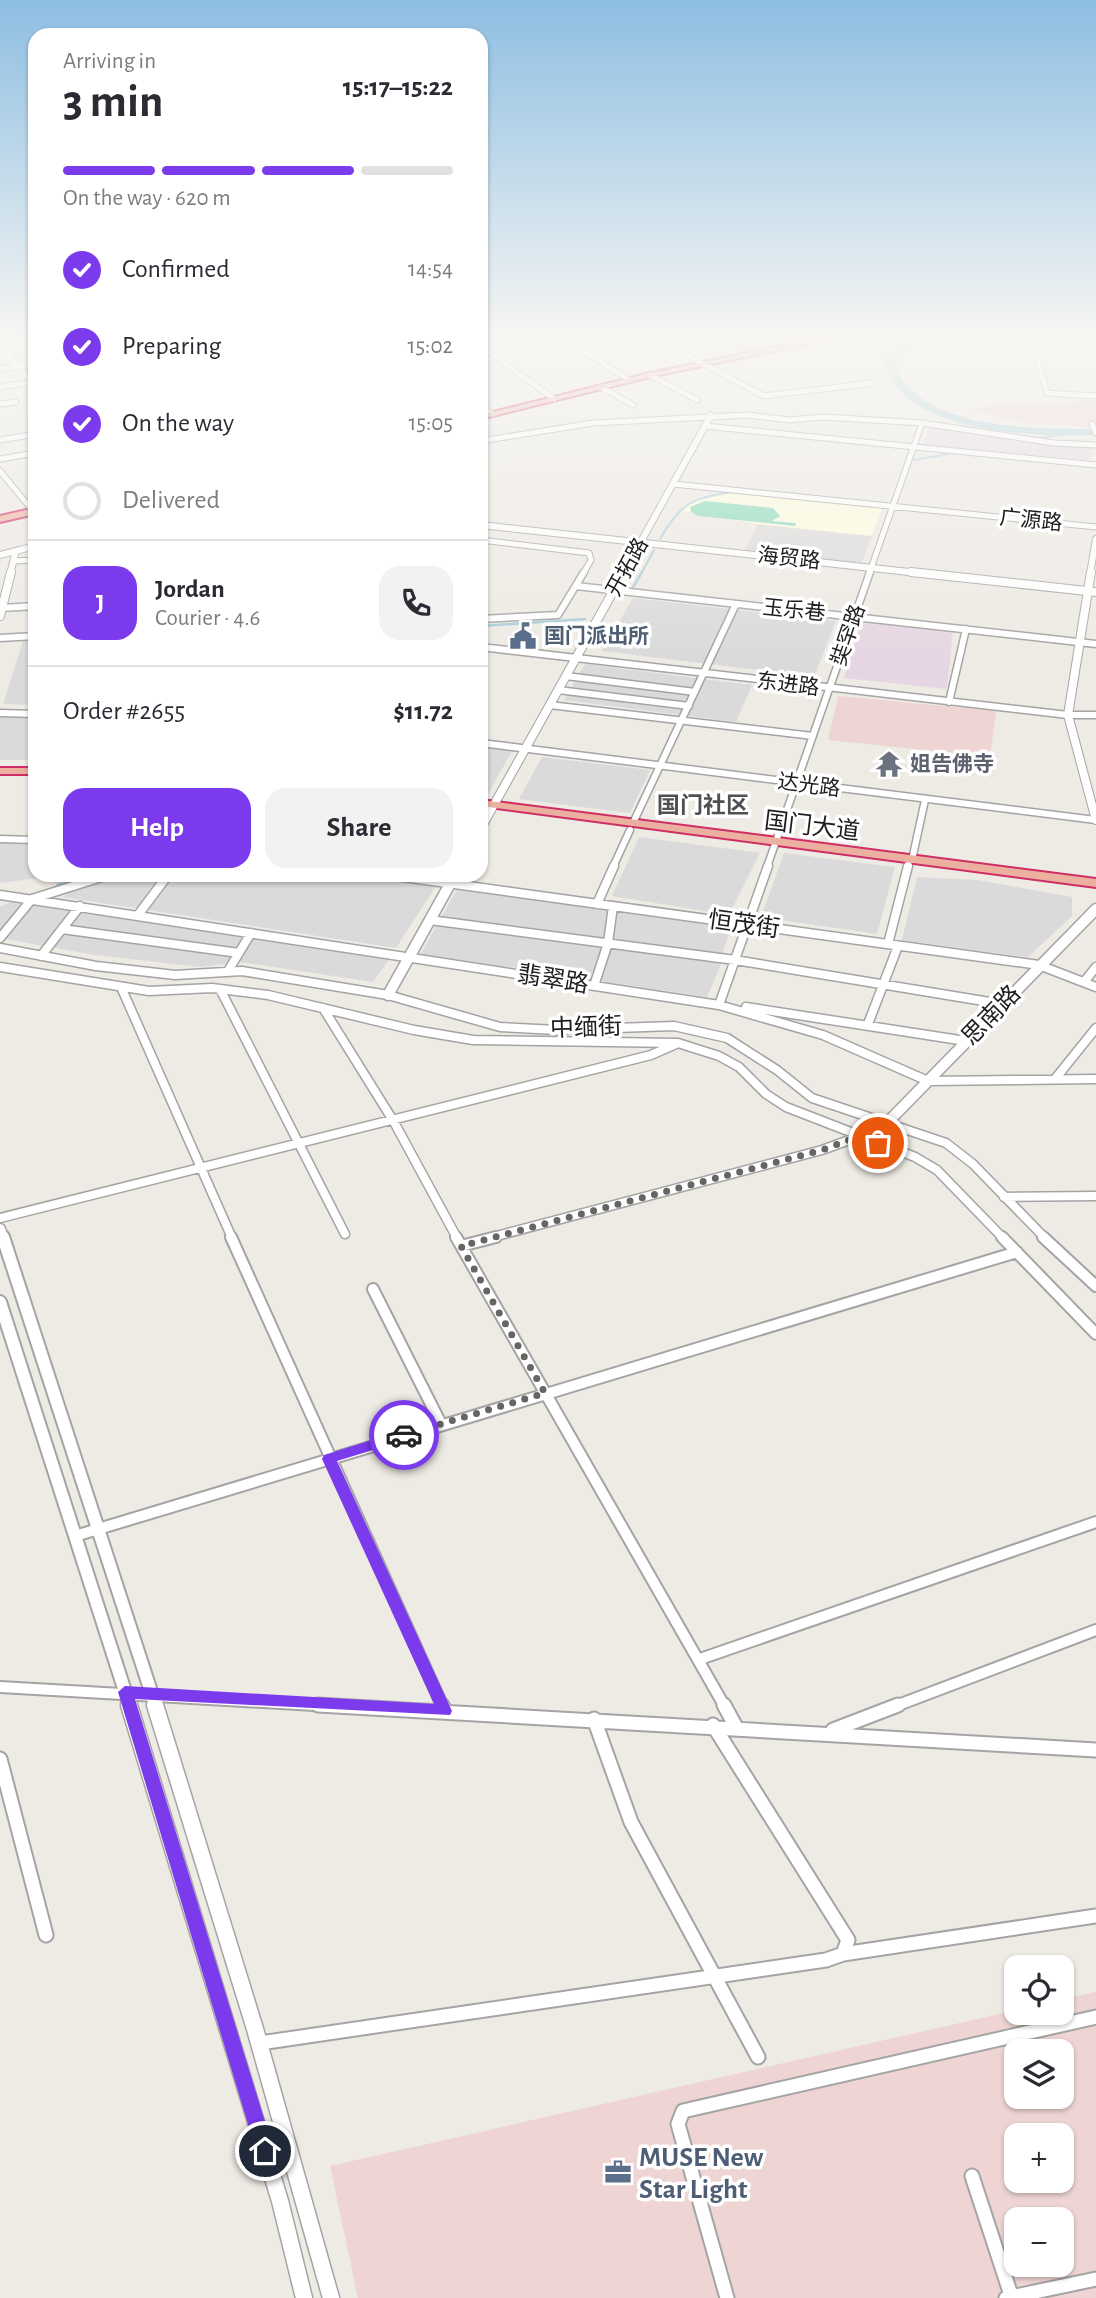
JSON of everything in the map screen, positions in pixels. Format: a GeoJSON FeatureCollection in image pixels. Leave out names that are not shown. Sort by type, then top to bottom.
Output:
{"type":"FeatureCollection","features":[{"type":"Feature","properties":{"kind":"highway"},"geometry":{"type":"LineString","coordinates":[[0,519],[28,512]]}},
{"type":"Feature","properties":{"kind":"highway"},"geometry":{"type":"LineString","coordinates":[[0,771],[28,771]]}},
{"type":"Feature","properties":{"kind":"highway"},"geometry":{"type":"LineString","coordinates":[[0,777],[28,777]]}},
{"type":"Feature","properties":{"kind":"highway","name":"国门大道"},"geometry":{"type":"LineString","coordinates":[[488,808],[1096,890]]}},
{"type":"Feature","properties":{"kind":"highway","name":"国门大道"},"geometry":{"type":"LineString","coordinates":[[910,863],[1096,883]]}},
{"type":"Feature","properties":{"kind":"street","name":"开拓路"},"geometry":{"type":"LineString","coordinates":[[488,806],[525,749],[693,447]]}},
{"type":"Feature","properties":{"kind":"street","name":"奘罕路"},"geometry":{"type":"LineString","coordinates":[[719,1005],[914,447]]}},
{"type":"Feature","properties":{"kind":"street"},"geometry":{"type":"LineString","coordinates":[[926,447],[1096,465]]}},
{"type":"Feature","properties":{"kind":"street"},"geometry":{"type":"LineString","coordinates":[[0,460],[28,454]]}},
{"type":"Feature","properties":{"kind":"street"},"geometry":{"type":"LineString","coordinates":[[0,471],[28,505]]}},
{"type":"Feature","properties":{"kind":"street","name":"广源路"},"geometry":{"type":"LineString","coordinates":[[673,484],[1096,527]]}},
{"type":"Feature","properties":{"kind":"street","name":"海贸路"},"geometry":{"type":"LineString","coordinates":[[488,526],[1092,592]]}},
{"type":"Feature","properties":{"kind":"street"},"geometry":{"type":"LineString","coordinates":[[1096,539],[1092,592],[1080,642],[1068,715],[1096,820]]}},
{"type":"Feature","properties":{"kind":"street"},"geometry":{"type":"LineString","coordinates":[[488,541],[589,553],[591,560],[558,615],[488,620]]}},
{"type":"Feature","properties":{"kind":"street"},"geometry":{"type":"LineString","coordinates":[[0,555],[28,548]]}},
{"type":"Feature","properties":{"kind":"street"},"geometry":{"type":"LineString","coordinates":[[0,617],[16,551]]}},
{"type":"Feature","properties":{"kind":"street"},"geometry":{"type":"LineString","coordinates":[[14,561],[28,560]]}},
{"type":"Feature","properties":{"kind":"street","name":"玉乐巷"},"geometry":{"type":"LineString","coordinates":[[576,586],[1096,644]]}},
{"type":"Feature","properties":{"kind":"street"},"geometry":{"type":"LineString","coordinates":[[597,904],[736,604]]}},
{"type":"Feature","properties":{"kind":"street"},"geometry":{"type":"LineString","coordinates":[[2,608],[28,606]]}},
{"type":"Feature","properties":{"kind":"street"},"geometry":{"type":"LineString","coordinates":[[949,702],[966,629]]}},
{"type":"Feature","properties":{"kind":"street"},"geometry":{"type":"LineString","coordinates":[[0,638],[28,636]]}},
{"type":"Feature","properties":{"kind":"street","name":"东进路"},"geometry":{"type":"LineString","coordinates":[[488,648],[829,689],[1068,715],[1096,715]]}},
{"type":"Feature","properties":{"kind":"street"},"geometry":{"type":"LineString","coordinates":[[566,676],[695,692]]}},
{"type":"Feature","properties":{"kind":"street"},"geometry":{"type":"LineString","coordinates":[[558,690],[689,706]]}},
{"type":"Feature","properties":{"kind":"street"},"geometry":{"type":"LineString","coordinates":[[550,705],[813,736]]}},
{"type":"Feature","properties":{"kind":"street"},"geometry":{"type":"LineString","coordinates":[[0,713],[28,714]]}},
{"type":"Feature","properties":{"kind":"street","name":"达光路"},"geometry":{"type":"LineString","coordinates":[[488,744],[1096,820]]}},
{"type":"Feature","properties":{"kind":"street"},"geometry":{"type":"LineString","coordinates":[[868,1024],[883,984],[893,945],[925,800]]}},
{"type":"Feature","properties":{"kind":"street"},"geometry":{"type":"LineString","coordinates":[[0,839],[28,840]]}},
{"type":"Feature","properties":{"kind":"street"},"geometry":{"type":"LineString","coordinates":[[0,938],[32,899],[86,882]]}},
{"type":"Feature","properties":{"kind":"street"},"geometry":{"type":"LineString","coordinates":[[138,915],[163,882]]}},
{"type":"Feature","properties":{"kind":"street"},"geometry":{"type":"LineString","coordinates":[[388,995],[451,882]]}},
{"type":"Feature","properties":{"kind":"street","name":"恒茂街"},"geometry":{"type":"LineString","coordinates":[[470,882],[597,904],[1039,965],[1096,987]]}},
{"type":"Feature","properties":{"kind":"street","name":"翡翠路"},"geometry":{"type":"LineString","coordinates":[[0,895],[719,1005],[824,1035],[928,1081],[1096,1079]]}},
{"type":"Feature","properties":{"kind":"street"},"geometry":{"type":"LineString","coordinates":[[41,956],[80,906]]}},
{"type":"Feature","properties":{"kind":"street"},"geometry":{"type":"LineString","coordinates":[[594,986],[608,943],[613,906]]}},
{"type":"Feature","properties":{"kind":"street","name":"思南路"},"geometry":{"type":"LineString","coordinates":[[887,1123],[1096,909]]}},
{"type":"Feature","properties":{"kind":"street"},"geometry":{"type":"LineString","coordinates":[[430,920],[735,960],[1002,1004]]}},
{"type":"Feature","properties":{"kind":"street"},"geometry":{"type":"LineString","coordinates":[[62,929],[239,953]]}},
{"type":"Feature","properties":{"kind":"street"},"geometry":{"type":"LineString","coordinates":[[228,971],[251,933]]}},
{"type":"Feature","properties":{"kind":"street","name":"中缅街"},"geometry":{"type":"LineString","coordinates":[[0,948],[175,975],[228,971],[388,995],[499,1027],[557,1030],[674,1026],[727,1038],[777,1070],[811,1098],[946,1143],[973,1164],[1048,1242],[1096,1286]]}},
{"type":"Feature","properties":{"kind":"street"},"geometry":{"type":"LineString","coordinates":[[0,967],[149,991],[220,989],[268,995],[473,1040],[678,1043],[719,1056],[739,1067],[766,1094],[786,1107],[915,1157],[937,1170],[1096,1334]]}},
{"type":"Feature","properties":{"kind":"street"},"geometry":{"type":"LineString","coordinates":[[1084,982],[1096,967]]}},
{"type":"Feature","properties":{"kind":"street"},"geometry":{"type":"LineString","coordinates":[[121,987],[329,1459],[444,1711]]}},
{"type":"Feature","properties":{"kind":"street"},"geometry":{"type":"LineString","coordinates":[[220,989],[345,1234]]}},
{"type":"Feature","properties":{"kind":"street"},"geometry":{"type":"LineString","coordinates":[[719,1005],[868,1024],[966,1041]]}},
{"type":"Feature","properties":{"kind":"street"},"geometry":{"type":"LineString","coordinates":[[323,1008],[394,1122],[461,1246],[699,1658],[736,1727]]}},
{"type":"Feature","properties":{"kind":"street"},"geometry":{"type":"LineString","coordinates":[[1055,1079],[1096,1028]]}},
{"type":"Feature","properties":{"kind":"street"},"geometry":{"type":"LineString","coordinates":[[0,1218],[298,1143],[394,1122],[651,1055],[678,1043]]}},
{"type":"Feature","properties":{"kind":"street"},"geometry":{"type":"LineString","coordinates":[[461,1246],[822,1150],[860,1136]]}},
{"type":"Feature","properties":{"kind":"street"},"geometry":{"type":"LineString","coordinates":[[1004,1197],[1096,1196]]}},
{"type":"Feature","properties":{"kind":"street"},"geometry":{"type":"LineString","coordinates":[[0,1229],[99,1530],[260,2043],[331,2298]]}},
{"type":"Feature","properties":{"kind":"street"},"geometry":{"type":"LineString","coordinates":[[75,1536],[441,1423],[1017,1252]]}},
{"type":"Feature","properties":{"kind":"street"},"geometry":{"type":"LineString","coordinates":[[373,1289],[441,1423]]}},
{"type":"Feature","properties":{"kind":"street"},"geometry":{"type":"LineString","coordinates":[[0,1303],[125,1692],[279,2200],[304,2298]]}},
{"type":"Feature","properties":{"kind":"street"},"geometry":{"type":"LineString","coordinates":[[7,1325],[29,1318]]}},
{"type":"Feature","properties":{"kind":"street"},"geometry":{"type":"LineString","coordinates":[[36,1414],[59,1408]]}},
{"type":"Feature","properties":{"kind":"street"},"geometry":{"type":"LineString","coordinates":[[699,1658],[1096,1522]]}},
{"type":"Feature","properties":{"kind":"street"},"geometry":{"type":"LineString","coordinates":[[828,1732],[1096,1630]]}},
{"type":"Feature","properties":{"kind":"street"},"geometry":{"type":"LineString","coordinates":[[0,1687],[1096,1749]]}},
{"type":"Feature","properties":{"kind":"street"},"geometry":{"type":"LineString","coordinates":[[594,1719],[631,1822],[758,2057]]}},
{"type":"Feature","properties":{"kind":"street"},"geometry":{"type":"LineString","coordinates":[[713,1726],[848,1940],[843,1954]]}},
{"type":"Feature","properties":{"kind":"street"},"geometry":{"type":"LineString","coordinates":[[0,1759],[46,1935]]}},
{"type":"Feature","properties":{"kind":"street"},"geometry":{"type":"LineString","coordinates":[[260,2043],[826,1960],[843,1954],[1096,1916]]}},
{"type":"Feature","properties":{"kind":"street"},"geometry":{"type":"LineString","coordinates":[[727,2298],[678,2124],[683,2112],[1096,2017]]}},
{"type":"Feature","properties":{"kind":"street"},"geometry":{"type":"LineString","coordinates":[[972,2176],[1010,2298],[1096,2279]]}},
{"type":"Feature","properties":{"kind":"shaded area"},"geometry":{"type":"Polygon","coordinates":[[[948,447],[1092,447],[1090,460],[948,447]]]}},
{"type":"Feature","properties":{"kind":"shaded area"},"geometry":{"type":"Polygon","coordinates":[[[739,492],[882,508],[872,536],[758,524],[682,511],[694,501],[739,492]]]}},
{"type":"Feature","properties":{"kind":"shaded area"},"geometry":{"type":"Polygon","coordinates":[[[758,524],[872,536],[861,564],[744,551],[758,524]]]}},
{"type":"Feature","properties":{"kind":"shaded area"},"geometry":{"type":"Polygon","coordinates":[[[633,598],[836,621],[814,677],[602,651],[633,598]]]}},
{"type":"Feature","properties":{"kind":"shaded area"},"geometry":{"type":"Polygon","coordinates":[[[862,620],[953,630],[947,689],[844,678],[862,620]]]}},
{"type":"Feature","properties":{"kind":"shaded area"},"geometry":{"type":"Polygon","coordinates":[[[23,641],[28,641],[28,705],[3,704],[23,641]]]}},
{"type":"Feature","properties":{"kind":"shaded area"},"geometry":{"type":"Polygon","coordinates":[[[585,664],[752,685],[736,722],[564,700],[585,664]]]}},
{"type":"Feature","properties":{"kind":"shaded area"},"geometry":{"type":"Polygon","coordinates":[[[838,696],[996,711],[990,757],[828,740],[838,696]]]}},
{"type":"Feature","properties":{"kind":"shaded area"},"geometry":{"type":"Polygon","coordinates":[[[0,716],[28,717],[28,760],[0,760],[0,716]]]}},
{"type":"Feature","properties":{"kind":"shaded area"},"geometry":{"type":"Polygon","coordinates":[[[488,748],[512,751],[488,794],[488,748]]]}},
{"type":"Feature","properties":{"kind":"shaded area"},"geometry":{"type":"Polygon","coordinates":[[[542,757],[650,770],[630,813],[519,799],[542,757]]]}},
{"type":"Feature","properties":{"kind":"shaded area"},"geometry":{"type":"Polygon","coordinates":[[[639,837],[760,853],[729,915],[612,896],[639,837]]]}},
{"type":"Feature","properties":{"kind":"shaded area"},"geometry":{"type":"Polygon","coordinates":[[[0,843],[28,845],[28,879],[0,883],[0,843]]]}},
{"type":"Feature","properties":{"kind":"shaded area"},"geometry":{"type":"Polygon","coordinates":[[[784,853],[895,867],[877,934],[761,917],[784,853]]]}},
{"type":"Feature","properties":{"kind":"shaded area"},"geometry":{"type":"Polygon","coordinates":[[[917,877],[977,880],[1072,897],[1072,916],[1028,957],[902,940],[917,877]]]}},
{"type":"Feature","properties":{"kind":"shaded area"},"geometry":{"type":"Polygon","coordinates":[[[100,882],[408,882],[436,886],[396,948],[63,897],[69,892],[100,882]]]}},
{"type":"Feature","properties":{"kind":"shaded area"},"geometry":{"type":"Polygon","coordinates":[[[458,888],[731,928],[722,954],[441,917],[458,888]]]}},
{"type":"Feature","properties":{"kind":"shaded area"},"geometry":{"type":"Polygon","coordinates":[[[11,902],[389,960],[373,982],[240,962],[200,967],[95,955],[0,938],[0,907],[11,902]]]}},
{"type":"Feature","properties":{"kind":"shaded area"},"geometry":{"type":"Polygon","coordinates":[[[437,924],[722,962],[707,997],[421,954],[437,924]]]}},
{"type":"Feature","properties":{"kind":"shaded area"},"geometry":{"type":"Polygon","coordinates":[[[1096,1992],[1096,2298],[358,2298],[330,2166],[1004,2013],[1004,2025],[1074,2025],[1074,1997],[1096,1992]]]}},
{"type":"Feature","properties":{"kind":"green space"},"geometry":{"type":"Polygon","coordinates":[[[705,501],[773,508],[780,516],[772,521],[796,523],[795,526],[698,516],[691,512],[690,507],[705,501]]]}},
{"type":"Feature","properties":{"kind":"waterway"},"geometry":{"type":"LineString","coordinates":[[914,460],[948,454]]}},
{"type":"Feature","properties":{"kind":"waterway"},"geometry":{"type":"LineString","coordinates":[[660,539],[674,518],[688,505],[705,497],[730,492]]}},
{"type":"Feature","properties":{"kind":"waterway"},"geometry":{"type":"LineString","coordinates":[[641,574],[654,550]]}},
{"type":"Feature","properties":{"kind":"waterway"},"geometry":{"type":"LineString","coordinates":[[632,589],[642,572]]}},
{"type":"Feature","properties":{"kind":"waterway"},"geometry":{"type":"LineString","coordinates":[[488,626],[585,619]]}},
{"type":"Feature","properties":{"kind":"waterway"},"geometry":{"type":"LineString","coordinates":[[58,885],[68,882]]}},
{"type":"Feature","properties":{"kind":"way so far"},"geometry":{"type":"LineString","coordinates":[[404,1435],[545,1393],[461,1246],[822,1150],[860,1136],[878,1143]]}},
{"type":"Feature","properties":{"kind":"place","name":"国门派出所"},"geometry":{"type":"Point","coordinates":[523,636]}},
{"type":"Feature","properties":{"kind":"place","name":"姐告佛寺"},"geometry":{"type":"Point","coordinates":[889,764]}},
{"type":"Feature","properties":{"kind":"place","name":"MUSE New Star Light"},"geometry":{"type":"Point","coordinates":[618,2172]}},
{"type":"Feature","properties":{"kind":"district","name":"国门社区"},"geometry":{"type":"Point","coordinates":[703,805]}},
{"type":"Feature","properties":{"kind":"route"},"geometry":{"type":"LineString","coordinates":[[265,2151],[125,1692],[444,1711],[329,1459],[404,1435]]}}]}
